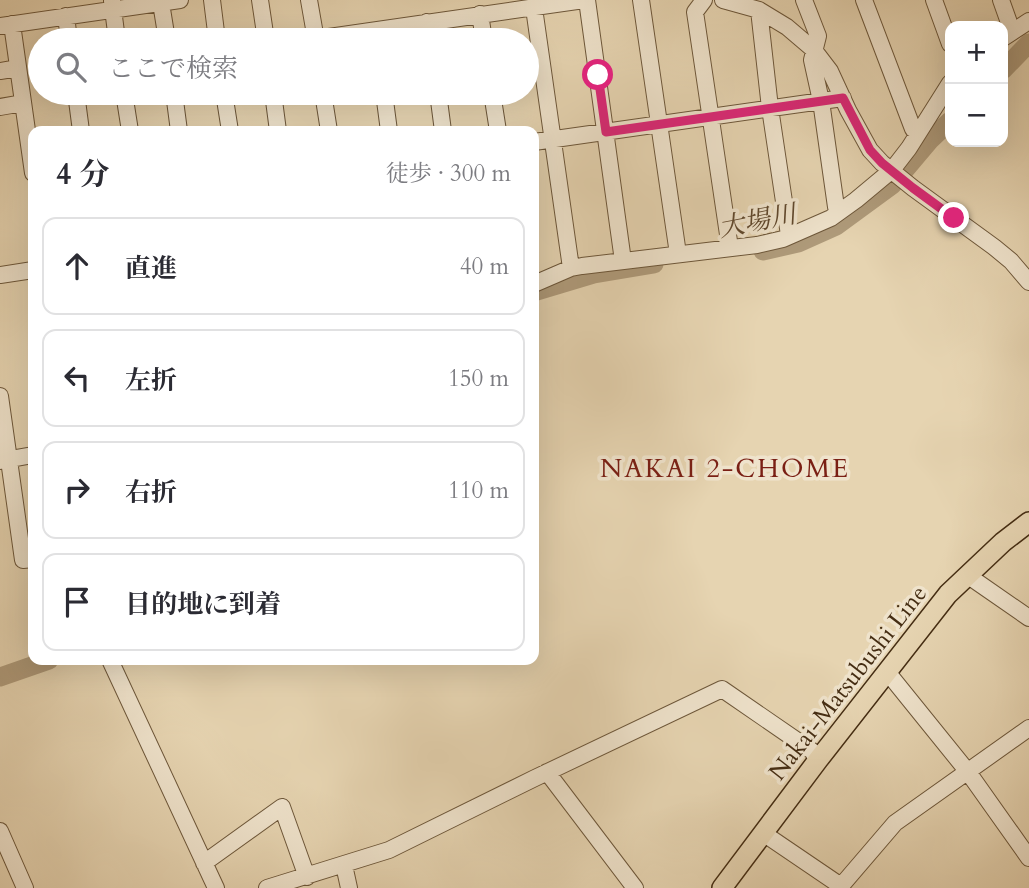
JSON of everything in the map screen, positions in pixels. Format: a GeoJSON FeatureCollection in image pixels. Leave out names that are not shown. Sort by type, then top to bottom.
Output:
{"type":"FeatureCollection","features":[{"type":"Feature","properties":{"kind":"main road","name":"Nakai-Matsubushi Line"},"geometry":{"type":"LineString","coordinates":[[722,888],[932,615],[967,575],[1029,522]]}},
{"type":"Feature","properties":{"kind":"street"},"geometry":{"type":"LineString","coordinates":[[28,138],[18,68],[6,25],[66,16],[113,5],[180,0]]}},
{"type":"Feature","properties":{"kind":"street"},"geometry":{"type":"LineString","coordinates":[[212,0],[216,28]]}},
{"type":"Feature","properties":{"kind":"street"},"geometry":{"type":"LineString","coordinates":[[260,0],[264,28]]}},
{"type":"Feature","properties":{"kind":"street"},"geometry":{"type":"LineString","coordinates":[[309,0],[314,28]]}},
{"type":"Feature","properties":{"kind":"street"},"geometry":{"type":"LineString","coordinates":[[403,28],[427,22],[585,0],[623,261]]}},
{"type":"Feature","properties":{"kind":"street"},"geometry":{"type":"LineString","coordinates":[[641,0],[678,254]]}},
{"type":"Feature","properties":{"kind":"street"},"geometry":{"type":"LineString","coordinates":[[704,0],[695,12],[730,248]]}},
{"type":"Feature","properties":{"kind":"street"},"geometry":{"type":"LineString","coordinates":[[723,0],[759,10],[787,27],[814,50],[830,71],[870,150],[882,163],[994,247],[1023,265],[1029,282]]}},
{"type":"Feature","properties":{"kind":"street"},"geometry":{"type":"LineString","coordinates":[[804,0],[818,36],[812,60],[839,212]]}},
{"type":"Feature","properties":{"kind":"street"},"geometry":{"type":"LineString","coordinates":[[864,0],[913,129],[919,131]]}},
{"type":"Feature","properties":{"kind":"street"},"geometry":{"type":"LineString","coordinates":[[934,0],[945,30]]}},
{"type":"Feature","properties":{"kind":"street"},"geometry":{"type":"LineString","coordinates":[[1001,0],[1005,21]]}},
{"type":"Feature","properties":{"kind":"street"},"geometry":{"type":"LineString","coordinates":[[161,3],[165,28]]}},
{"type":"Feature","properties":{"kind":"street"},"geometry":{"type":"LineString","coordinates":[[113,5],[116,28]]}},
{"type":"Feature","properties":{"kind":"street"},"geometry":{"type":"LineString","coordinates":[[534,8],[537,28]]}},
{"type":"Feature","properties":{"kind":"street"},"geometry":{"type":"LineString","coordinates":[[759,10],[789,235]]}},
{"type":"Feature","properties":{"kind":"street"},"geometry":{"type":"LineString","coordinates":[[480,14],[482,28]]}},
{"type":"Feature","properties":{"kind":"street"},"geometry":{"type":"LineString","coordinates":[[66,16],[68,28]]}},
{"type":"Feature","properties":{"kind":"street"},"geometry":{"type":"LineString","coordinates":[[1008,34],[1029,21]]}},
{"type":"Feature","properties":{"kind":"street"},"geometry":{"type":"LineString","coordinates":[[427,22],[428,28]]}},
{"type":"Feature","properties":{"kind":"street"},"geometry":{"type":"LineString","coordinates":[[539,43],[571,268]]}},
{"type":"Feature","properties":{"kind":"street"},"geometry":{"type":"LineString","coordinates":[[0,71],[18,68]]}},
{"type":"Feature","properties":{"kind":"street"},"geometry":{"type":"LineString","coordinates":[[539,282],[571,268],[757,245],[783,239],[831,218],[897,175],[909,148],[949,84]]}},
{"type":"Feature","properties":{"kind":"street"},"geometry":{"type":"LineString","coordinates":[[539,141],[843,98]]}},
{"type":"Feature","properties":{"kind":"street"},"geometry":{"type":"LineString","coordinates":[[0,107],[23,103]]}},
{"type":"Feature","properties":{"kind":"street"},"geometry":{"type":"LineString","coordinates":[[78,105],[80,126]]}},
{"type":"Feature","properties":{"kind":"street"},"geometry":{"type":"LineString","coordinates":[[126,105],[129,126]]}},
{"type":"Feature","properties":{"kind":"street"},"geometry":{"type":"LineString","coordinates":[[176,105],[178,126]]}},
{"type":"Feature","properties":{"kind":"street"},"geometry":{"type":"LineString","coordinates":[[226,105],[229,126]]}},
{"type":"Feature","properties":{"kind":"street"},"geometry":{"type":"LineString","coordinates":[[275,105],[277,126]]}},
{"type":"Feature","properties":{"kind":"street"},"geometry":{"type":"LineString","coordinates":[[325,105],[328,126]]}},
{"type":"Feature","properties":{"kind":"street"},"geometry":{"type":"LineString","coordinates":[[386,105],[388,126]]}},
{"type":"Feature","properties":{"kind":"street"},"geometry":{"type":"LineString","coordinates":[[440,105],[442,126]]}},
{"type":"Feature","properties":{"kind":"street"},"geometry":{"type":"LineString","coordinates":[[494,105],[497,126]]}},
{"type":"Feature","properties":{"kind":"street"},"geometry":{"type":"LineString","coordinates":[[0,275],[28,271]]}},
{"type":"Feature","properties":{"kind":"street"},"geometry":{"type":"LineString","coordinates":[[0,397],[5,461],[23,560],[28,560]]}},
{"type":"Feature","properties":{"kind":"street"},"geometry":{"type":"LineString","coordinates":[[5,461],[28,456]]}},
{"type":"Feature","properties":{"kind":"street"},"geometry":{"type":"LineString","coordinates":[[967,575],[1029,618]]}},
{"type":"Feature","properties":{"kind":"street"},"geometry":{"type":"LineString","coordinates":[[112,665],[216,888]]}},
{"type":"Feature","properties":{"kind":"street"},"geometry":{"type":"LineString","coordinates":[[888,673],[968,772],[1029,858]]}},
{"type":"Feature","properties":{"kind":"street"},"geometry":{"type":"LineString","coordinates":[[267,888],[389,850],[722,689],[812,751],[818,760]]}},
{"type":"Feature","properties":{"kind":"street"},"geometry":{"type":"LineString","coordinates":[[763,833],[841,886],[895,823],[1029,728]]}},
{"type":"Feature","properties":{"kind":"street"},"geometry":{"type":"LineString","coordinates":[[547,772],[635,888]]}},
{"type":"Feature","properties":{"kind":"street"},"geometry":{"type":"LineString","coordinates":[[204,863],[282,807],[307,877]]}},
{"type":"Feature","properties":{"kind":"street"},"geometry":{"type":"LineString","coordinates":[[0,831],[26,888]]}},
{"type":"Feature","properties":{"kind":"street"},"geometry":{"type":"LineString","coordinates":[[344,865],[349,888]]}},
{"type":"Feature","properties":{"kind":"waterway","name":"大場川"},"geometry":{"type":"LineString","coordinates":[[1008,65],[1029,43]]}},
{"type":"Feature","properties":{"kind":"waterway","name":"大場川"},"geometry":{"type":"LineString","coordinates":[[763,251],[798,243],[836,226],[892,185],[945,126]]}},
{"type":"Feature","properties":{"kind":"waterway","name":"大場川"},"geometry":{"type":"LineString","coordinates":[[539,290],[594,274],[654,264]]}},
{"type":"Feature","properties":{"kind":"waterway","name":"大場川"},"geometry":{"type":"LineString","coordinates":[[0,677],[35,665]]}},
{"type":"Feature","properties":{"kind":"district","name":"NAKAI 2-CHOME"},"geometry":{"type":"Point","coordinates":[725,468]}},
{"type":"Feature","properties":{"kind":"route"},"geometry":{"type":"LineString","coordinates":[[598,75],[606,132],[843,98],[870,150],[882,163],[954,218]]}}]}
